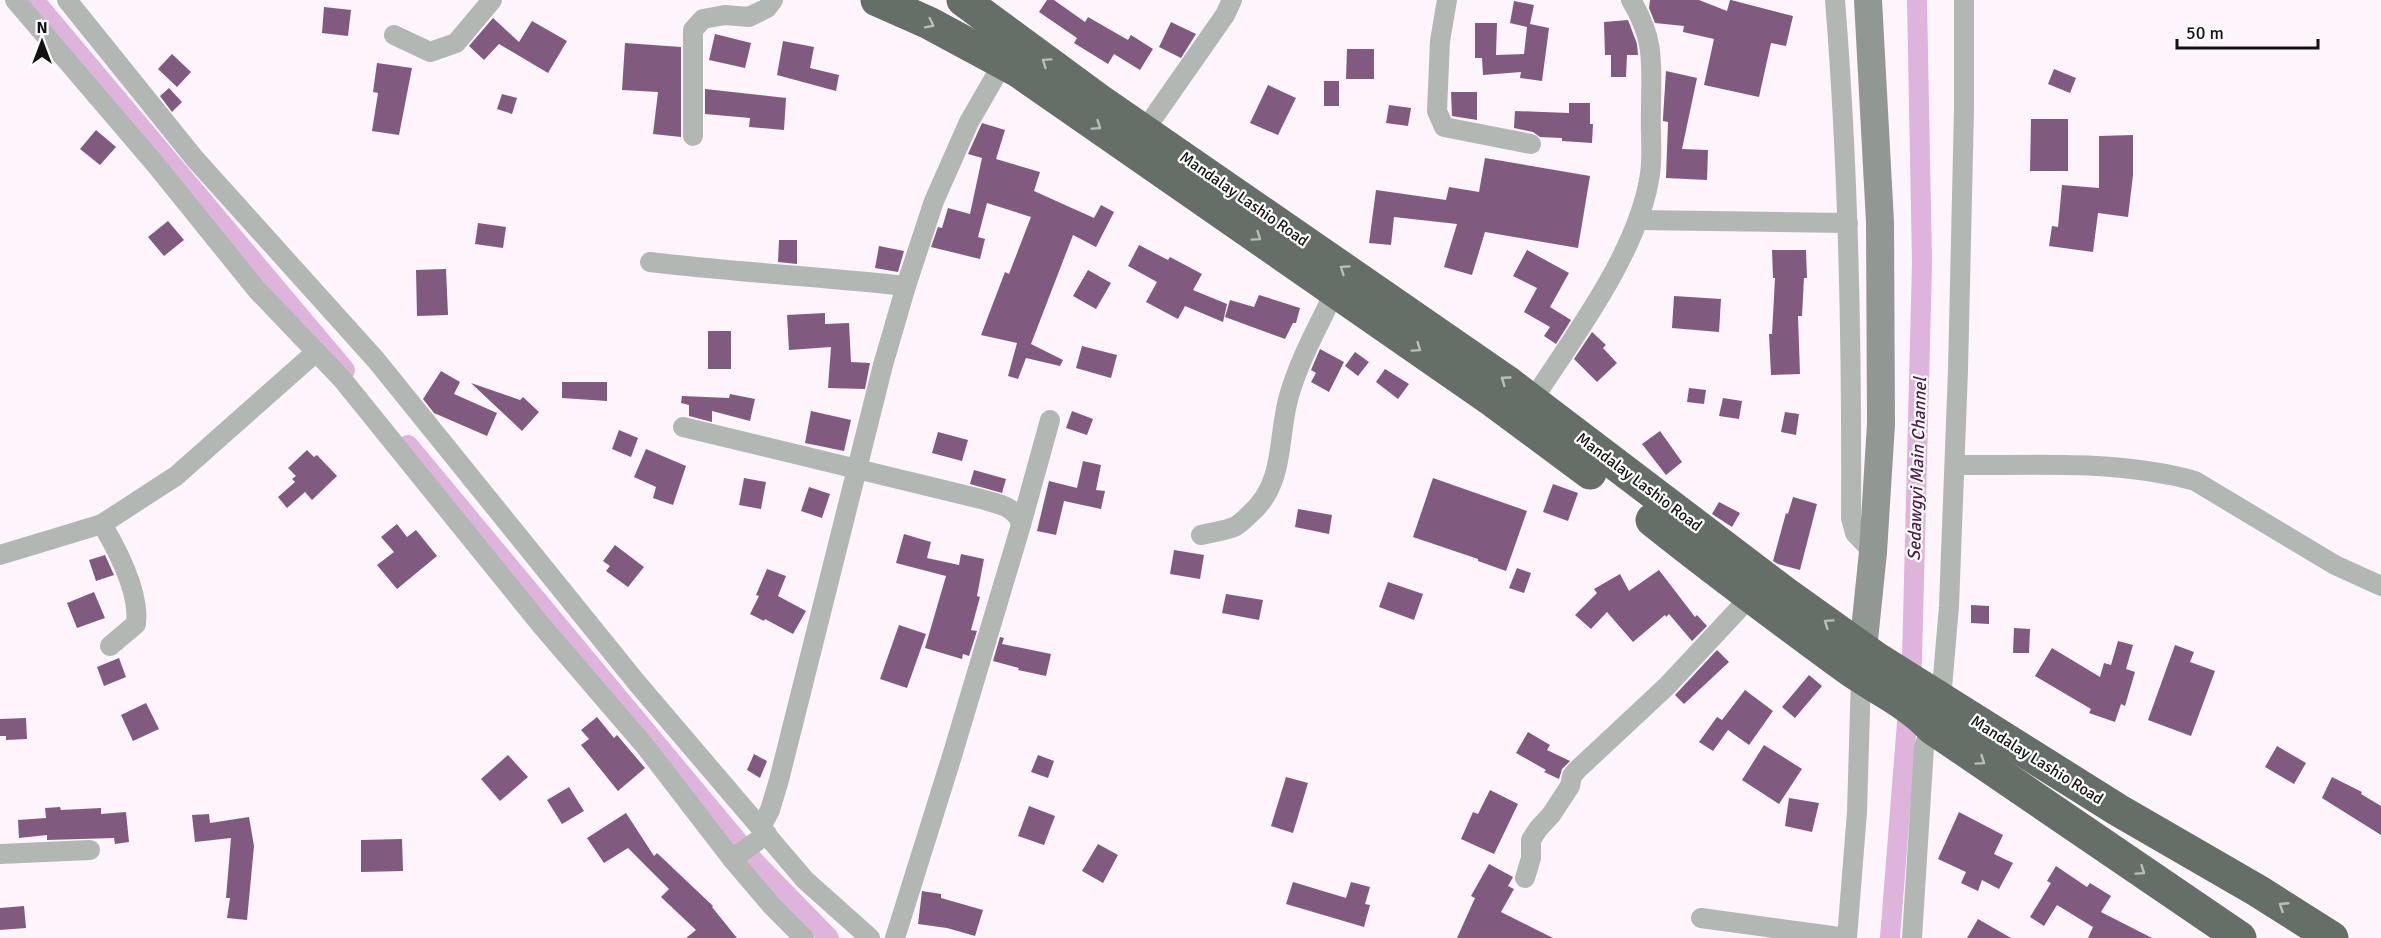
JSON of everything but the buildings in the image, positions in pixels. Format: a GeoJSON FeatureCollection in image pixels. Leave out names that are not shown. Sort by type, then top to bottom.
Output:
{"type":"FeatureCollection","features":[{"type":"Feature","properties":{"kind":"highway","name":"Mandalay Lashio Road"},"geometry":{"type":"LineString","coordinates":[[877,0],[929,23],[1018,71],[1493,401],[1624,498],[1750,597],[1869,667],[1931,709],[2240,938]]}},
{"type":"Feature","properties":{"kind":"highway","name":"Mandalay Lashio Road"},"geometry":{"type":"LineString","coordinates":[[963,0],[1029,50],[1532,401],[1785,593],[1869,667]]}},
{"type":"Feature","properties":{"kind":"highway","name":"Mandalay Lashio Road"},"geometry":{"type":"LineString","coordinates":[[1931,709],[2118,810],[2258,891],[2332,938]]}},
{"type":"Feature","properties":{"kind":"street"},"geometry":{"type":"LineString","coordinates":[[15,0],[156,165],[257,290],[342,379],[541,625],[645,746],[772,906],[804,938]]}},
{"type":"Feature","properties":{"kind":"street"},"geometry":{"type":"LineString","coordinates":[[67,0],[195,159],[376,360],[637,683],[763,833],[805,880],[870,938]]}},
{"type":"Feature","properties":{"kind":"street"},"geometry":{"type":"LineString","coordinates":[[394,35],[430,52],[456,43],[492,0]]}},
{"type":"Feature","properties":{"kind":"street"},"geometry":{"type":"LineString","coordinates":[[693,136],[693,30],[703,19],[725,15],[749,17],[767,8],[773,0]]}},
{"type":"Feature","properties":{"kind":"street"},"geometry":{"type":"LineString","coordinates":[[1144,131],[1225,15],[1233,0]]}},
{"type":"Feature","properties":{"kind":"street"},"geometry":{"type":"LineString","coordinates":[[1447,0],[1440,41],[1437,111],[1443,127],[1531,144]]}},
{"type":"Feature","properties":{"kind":"street"},"geometry":{"type":"LineString","coordinates":[[1532,401],[1590,311],[1640,220],[1651,173],[1652,53],[1640,16],[1631,0]]}},
{"type":"Feature","properties":{"kind":"street"},"geometry":{"type":"LineString","coordinates":[[1701,918],[1847,938],[1869,667],[1881,424],[1880,245],[1868,2],[1834,0],[1848,223],[1852,389],[1851,518],[1855,533],[1873,552]]}},
{"type":"Feature","properties":{"kind":"street"},"geometry":{"type":"LineString","coordinates":[[1912,938],[1924,747],[1949,606],[1964,109],[1964,0]]}},
{"type":"Feature","properties":{"kind":"street"},"geometry":{"type":"LineString","coordinates":[[735,857],[763,833],[770,810],[883,365],[934,201],[969,122],[1003,63]]}},
{"type":"Feature","properties":{"kind":"street"},"geometry":{"type":"LineString","coordinates":[[1640,220],[1848,223]]}},
{"type":"Feature","properties":{"kind":"street"},"geometry":{"type":"LineString","coordinates":[[650,262],[720,270],[798,274],[906,286]]}},
{"type":"Feature","properties":{"kind":"street"},"geometry":{"type":"LineString","coordinates":[[1201,535],[1236,526],[1262,504],[1275,479],[1289,394],[1335,291]]}},
{"type":"Feature","properties":{"kind":"street"},"geometry":{"type":"LineString","coordinates":[[0,555],[102,524],[176,476],[316,352]]}},
{"type":"Feature","properties":{"kind":"street"},"geometry":{"type":"LineString","coordinates":[[895,938],[956,745],[1050,420]]}},
{"type":"Feature","properties":{"kind":"street"},"geometry":{"type":"LineString","coordinates":[[683,427],[981,499],[1012,510],[1019,517],[1021,525]]}},
{"type":"Feature","properties":{"kind":"street"},"geometry":{"type":"LineString","coordinates":[[1955,465],[2075,465],[2174,475],[2195,482],[2335,565],[2381,586]]}},
{"type":"Feature","properties":{"kind":"street"},"geometry":{"type":"LineString","coordinates":[[102,524],[117,550],[138,609],[136,624],[110,646]]}},
{"type":"Feature","properties":{"kind":"street"},"geometry":{"type":"LineString","coordinates":[[1525,878],[1531,858],[1531,840],[1557,805],[1577,770],[1667,686],[1750,597]]}},
{"type":"Feature","properties":{"kind":"street"},"geometry":{"type":"LineString","coordinates":[[0,854],[90,850]]}},
{"type":"Feature","properties":{"kind":"waterway"},"geometry":{"type":"LineString","coordinates":[[34,0],[345,370]]}},
{"type":"Feature","properties":{"kind":"waterway","name":"Sedawgyi Main Channel"},"geometry":{"type":"LineString","coordinates":[[1890,938],[1912,659],[1922,263],[1917,0]]}},
{"type":"Feature","properties":{"kind":"waterway"},"geometry":{"type":"LineString","coordinates":[[408,445],[755,862],[829,938]]}}]}
